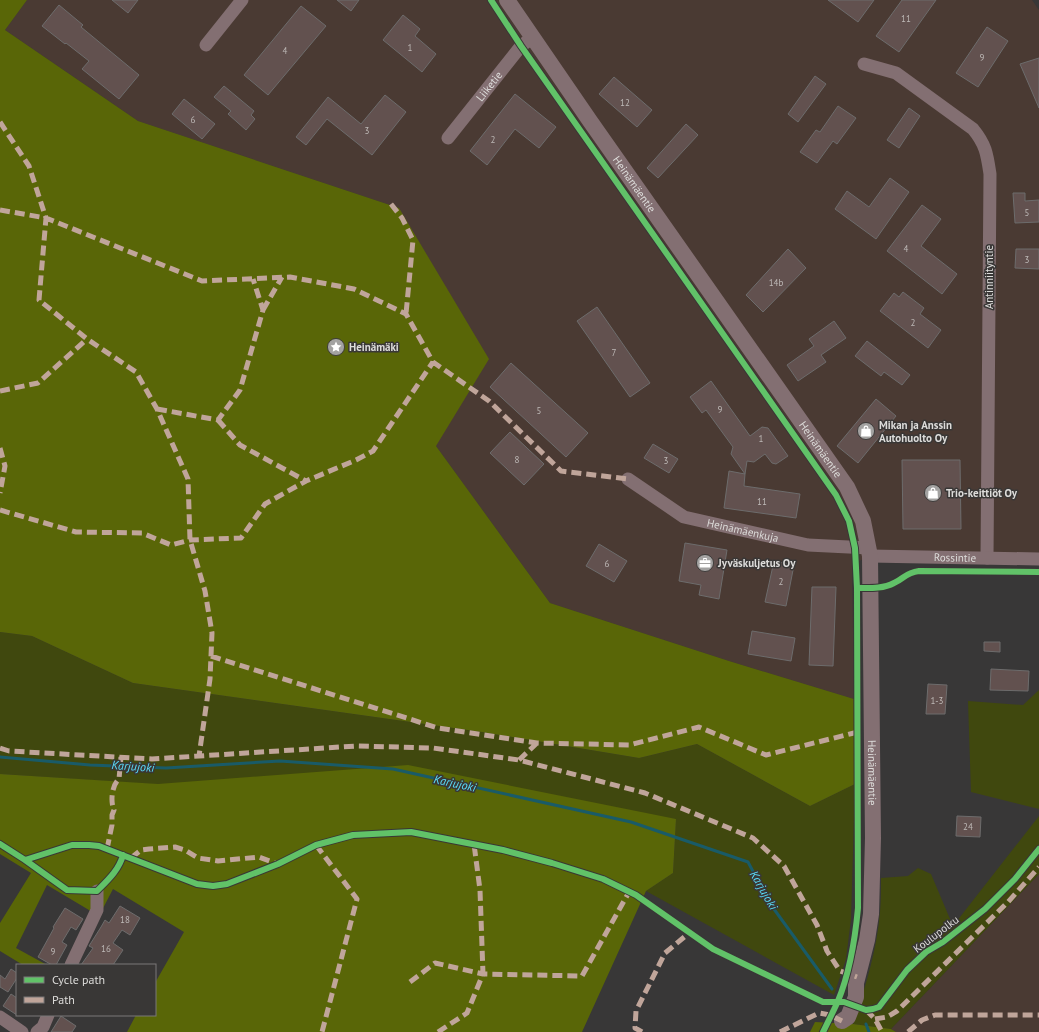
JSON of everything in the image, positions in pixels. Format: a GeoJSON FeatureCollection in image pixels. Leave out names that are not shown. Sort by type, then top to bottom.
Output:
{"type":"FeatureCollection","features":[{"type":"Feature","properties":{"kind":"street"},"geometry":{"type":"LineString","coordinates":[[206,45],[242,0]]}},
{"type":"Feature","properties":{"kind":"street","name":"Heinämäentie"},"geometry":{"type":"LineString","coordinates":[[507,0],[847,487],[863,521],[870,552],[873,874],[868,940],[856,983],[849,991],[842,1006],[840,1027]]}},
{"type":"Feature","properties":{"kind":"street","name":"Liiketie"},"geometry":{"type":"LineString","coordinates":[[448,138],[521,46],[533,38]]}},
{"type":"Feature","properties":{"kind":"street","name":"Antinniityntie"},"geometry":{"type":"LineString","coordinates":[[864,64],[896,73],[973,129],[982,140],[988,157],[990,174],[987,558]]}},
{"type":"Feature","properties":{"kind":"street","name":"Heinämäenkuja"},"geometry":{"type":"LineString","coordinates":[[628,479],[684,517],[808,544],[870,552]]}},
{"type":"Feature","properties":{"kind":"street","name":"Rossintie"},"geometry":{"type":"LineString","coordinates":[[870,552],[1039,559]]}},
{"type":"Feature","properties":{"kind":"street"},"geometry":{"type":"LineString","coordinates":[[71,964],[97,910],[97,891]]}},
{"type":"Feature","properties":{"kind":"street"},"geometry":{"type":"LineString","coordinates":[[37,1032],[43,1028],[48,1016]]}},
{"type":"Feature","properties":{"kind":"street"},"geometry":{"type":"LineString","coordinates":[[0,1017],[22,1032]]}},
{"type":"Feature","properties":{"kind":"shaded area"},"geometry":{"type":"Polygon","coordinates":[[[27,0],[1032,0],[1039,10],[1039,555],[874,553],[852,565],[854,699],[729,661],[550,603],[436,446],[399,208],[138,121],[5,30],[27,0]]]}},
{"type":"Feature","properties":{"kind":"shaded area"},"geometry":{"type":"Polygon","coordinates":[[[1039,874],[1039,1032],[896,1032],[891,1029],[1039,874]]]}},
{"type":"Feature","properties":{"kind":"green space"},"geometry":{"type":"Polygon","coordinates":[[[0,0],[27,0],[5,30],[138,121],[399,208],[489,359],[436,446],[550,603],[729,661],[854,699],[855,784],[810,806],[697,744],[639,758],[482,732],[133,683],[32,636],[0,632],[0,0]]]}},
{"type":"Feature","properties":{"kind":"green space"},"geometry":{"type":"Polygon","coordinates":[[[0,632],[32,636],[133,683],[482,732],[639,758],[697,744],[810,806],[855,784],[851,919],[846,959],[834,995],[646,891],[673,873],[676,819],[0,774],[0,632]]]}},
{"type":"Feature","properties":{"kind":"green space"},"geometry":{"type":"Polygon","coordinates":[[[1039,690],[1039,809],[971,792],[968,701],[1023,705],[1039,690]]]}},
{"type":"Feature","properties":{"kind":"green space"},"geometry":{"type":"Polygon","coordinates":[[[408,765],[676,819],[673,873],[646,891],[582,1032],[127,1032],[135,1016],[156,1016],[156,981],[184,932],[113,889],[99,916],[47,885],[16,948],[45,964],[21,964],[0,951],[0,923],[31,873],[0,854],[0,774],[158,784],[408,765]]]}},
{"type":"Feature","properties":{"kind":"green space"},"geometry":{"type":"Polygon","coordinates":[[[1039,816],[1039,874],[891,1029],[853,1024],[866,983],[876,940],[880,908],[881,878],[908,876],[918,868],[931,874],[953,926],[1039,816]]]}},
{"type":"Feature","properties":{"kind":"green space"},"geometry":{"type":"Polygon","coordinates":[[[815,1022],[853,1024],[891,1029],[896,1032],[810,1032],[815,1022]]]}},
{"type":"Feature","properties":{"kind":"building"},"geometry":{"type":"Polygon","coordinates":[[[112,0],[138,0],[128,13],[112,0]]]}},
{"type":"Feature","properties":{"kind":"building"},"geometry":{"type":"Polygon","coordinates":[[[337,0],[359,0],[351,11],[337,0]]]}},
{"type":"Feature","properties":{"kind":"building"},"geometry":{"type":"Polygon","coordinates":[[[828,0],[874,0],[858,22],[828,0]]]}},
{"type":"Feature","properties":{"kind":"building"},"geometry":{"type":"Polygon","coordinates":[[[902,0],[936,0],[899,52],[876,36],[902,0]]]}},
{"type":"Feature","properties":{"kind":"building"},"geometry":{"type":"Polygon","coordinates":[[[59,5],[83,25],[81,27],[139,75],[119,99],[82,69],[89,61],[42,26],[59,5]]]}},
{"type":"Feature","properties":{"kind":"building"},"geometry":{"type":"Polygon","coordinates":[[[301,6],[326,26],[268,95],[244,75],[301,6]]]}},
{"type":"Feature","properties":{"kind":"building"},"geometry":{"type":"Polygon","coordinates":[[[403,15],[420,29],[415,36],[436,54],[422,72],[383,40],[403,15]]]}},
{"type":"Feature","properties":{"kind":"building"},"geometry":{"type":"Polygon","coordinates":[[[987,27],[1008,41],[978,87],[956,73],[987,27]]]}},
{"type":"Feature","properties":{"kind":"building"},"geometry":{"type":"Polygon","coordinates":[[[1039,58],[1039,108],[1020,64],[1039,58]]]}},
{"type":"Feature","properties":{"kind":"building"},"geometry":{"type":"Polygon","coordinates":[[[815,76],[826,84],[798,122],[788,114],[815,76]]]}},
{"type":"Feature","properties":{"kind":"building"},"geometry":{"type":"Polygon","coordinates":[[[614,77],[652,110],[637,127],[599,94],[614,77]]]}},
{"type":"Feature","properties":{"kind":"building"},"geometry":{"type":"Polygon","coordinates":[[[224,86],[254,111],[251,115],[255,119],[246,130],[228,114],[231,111],[214,97],[224,86]]]}},
{"type":"Feature","properties":{"kind":"building"},"geometry":{"type":"Polygon","coordinates":[[[515,94],[556,127],[539,148],[515,129],[487,165],[470,151],[515,94]]]}},
{"type":"Feature","properties":{"kind":"building"},"geometry":{"type":"Polygon","coordinates":[[[385,95],[406,112],[372,155],[327,119],[306,145],[296,137],[328,97],[361,124],[385,95]]]}},
{"type":"Feature","properties":{"kind":"building"},"geometry":{"type":"Polygon","coordinates":[[[184,99],[215,124],[202,139],[172,114],[184,99]]]}},
{"type":"Feature","properties":{"kind":"building"},"geometry":{"type":"Polygon","coordinates":[[[838,106],[856,118],[837,144],[833,141],[817,163],[800,152],[816,130],[820,132],[838,106]]]}},
{"type":"Feature","properties":{"kind":"building"},"geometry":{"type":"Polygon","coordinates":[[[909,108],[920,116],[899,148],[887,140],[909,108]]]}},
{"type":"Feature","properties":{"kind":"building"},"geometry":{"type":"Polygon","coordinates":[[[686,124],[698,135],[658,178],[647,168],[686,124]]]}},
{"type":"Feature","properties":{"kind":"building"},"geometry":{"type":"Polygon","coordinates":[[[890,178],[909,192],[876,239],[835,209],[847,191],[869,207],[890,178]]]}},
{"type":"Feature","properties":{"kind":"building"},"geometry":{"type":"Polygon","coordinates":[[[1013,193],[1025,193],[1025,201],[1039,200],[1039,222],[1015,223],[1013,193]]]}},
{"type":"Feature","properties":{"kind":"building"},"geometry":{"type":"Polygon","coordinates":[[[922,205],[941,219],[921,246],[957,274],[942,294],[887,251],[922,205]]]}},
{"type":"Feature","properties":{"kind":"building"},"geometry":{"type":"Polygon","coordinates":[[[788,249],[806,268],[763,312],[746,295],[788,249]]]}},
{"type":"Feature","properties":{"kind":"building"},"geometry":{"type":"Polygon","coordinates":[[[1016,249],[1039,249],[1039,269],[1015,268],[1016,249]]]}},
{"type":"Feature","properties":{"kind":"building"},"geometry":{"type":"Polygon","coordinates":[[[903,292],[924,308],[920,314],[941,330],[928,348],[880,311],[894,293],[899,297],[903,292]]]}},
{"type":"Feature","properties":{"kind":"building"},"geometry":{"type":"Polygon","coordinates":[[[597,307],[650,383],[630,397],[577,321],[597,307]]]}},
{"type":"Feature","properties":{"kind":"building"},"geometry":{"type":"Polygon","coordinates":[[[834,321],[846,338],[821,355],[826,362],[798,381],[787,365],[814,346],[809,339],[834,321]]]}},
{"type":"Feature","properties":{"kind":"building"},"geometry":{"type":"Polygon","coordinates":[[[867,341],[910,375],[902,385],[884,372],[881,376],[855,356],[867,341]]]}},
{"type":"Feature","properties":{"kind":"building"},"geometry":{"type":"Polygon","coordinates":[[[511,363],[588,433],[566,457],[490,387],[511,363]]]}},
{"type":"Feature","properties":{"kind":"building"},"geometry":{"type":"Polygon","coordinates":[[[711,381],[750,436],[762,427],[768,428],[788,456],[776,464],[772,463],[765,454],[754,462],[747,461],[745,474],[731,454],[733,447],[706,410],[702,413],[690,397],[711,381]]]}},
{"type":"Feature","properties":{"kind":"building"},"geometry":{"type":"Polygon","coordinates":[[[876,399],[896,416],[858,463],[837,446],[876,399]]]}},
{"type":"Feature","properties":{"kind":"building"},"geometry":{"type":"Polygon","coordinates":[[[510,432],[544,464],[524,485],[490,453],[510,432]]]}},
{"type":"Feature","properties":{"kind":"building"},"geometry":{"type":"Polygon","coordinates":[[[653,444],[678,459],[669,473],[644,458],[653,444]]]}},
{"type":"Feature","properties":{"kind":"building"},"geometry":{"type":"Polygon","coordinates":[[[902,460],[960,460],[961,529],[903,529],[902,460]]]}},
{"type":"Feature","properties":{"kind":"building"},"geometry":{"type":"Polygon","coordinates":[[[729,471],[745,474],[744,486],[800,494],[796,518],[724,508],[729,471]]]}},
{"type":"Feature","properties":{"kind":"building"},"geometry":{"type":"Polygon","coordinates":[[[685,543],[727,550],[719,599],[699,595],[701,585],[679,581],[685,543]]]}},
{"type":"Feature","properties":{"kind":"building"},"geometry":{"type":"Polygon","coordinates":[[[599,544],[627,561],[614,582],[586,566],[599,544]]]}},
{"type":"Feature","properties":{"kind":"building"},"geometry":{"type":"Polygon","coordinates":[[[774,561],[794,565],[786,606],[765,602],[774,561]]]}},
{"type":"Feature","properties":{"kind":"building"},"geometry":{"type":"Polygon","coordinates":[[[812,587],[836,587],[833,666],[809,665],[812,587]]]}},
{"type":"Feature","properties":{"kind":"building"},"geometry":{"type":"Polygon","coordinates":[[[752,631],[795,638],[791,661],[748,654],[752,631]]]}},
{"type":"Feature","properties":{"kind":"building"},"geometry":{"type":"Polygon","coordinates":[[[984,642],[1000,642],[1000,652],[984,651],[984,642]]]}},
{"type":"Feature","properties":{"kind":"building"},"geometry":{"type":"Polygon","coordinates":[[[991,669],[1029,671],[1028,691],[990,690],[991,669]]]}},
{"type":"Feature","properties":{"kind":"building"},"geometry":{"type":"Polygon","coordinates":[[[928,684],[947,685],[945,714],[926,714],[928,684]]]}},
{"type":"Feature","properties":{"kind":"building"},"geometry":{"type":"Polygon","coordinates":[[[957,816],[981,817],[980,837],[956,836],[957,816]]]}},
{"type":"Feature","properties":{"kind":"building"},"geometry":{"type":"Polygon","coordinates":[[[120,906],[140,918],[130,935],[122,930],[113,943],[123,950],[114,964],[82,964],[93,948],[89,946],[105,920],[109,923],[120,906]]]}},
{"type":"Feature","properties":{"kind":"building"},"geometry":{"type":"Polygon","coordinates":[[[65,908],[83,919],[76,930],[71,927],[62,942],[67,945],[57,964],[50,964],[38,957],[54,928],[53,927],[65,908]]]}},
{"type":"Feature","properties":{"kind":"building"},"geometry":{"type":"Polygon","coordinates":[[[11,969],[16,972],[16,980],[8,992],[0,987],[0,975],[5,979],[11,969]]]}},
{"type":"Feature","properties":{"kind":"building"},"geometry":{"type":"Polygon","coordinates":[[[11,994],[16,997],[16,1014],[3,1006],[11,994]]]}},
{"type":"Feature","properties":{"kind":"building"},"geometry":{"type":"Polygon","coordinates":[[[61,1016],[76,1026],[72,1032],[51,1032],[61,1016]]]}},
{"type":"Feature","properties":{"kind":"waterway","name":"Karjujoki"},"geometry":{"type":"LineString","coordinates":[[0,757],[90,765],[166,768],[280,761],[393,769],[631,822],[748,862],[771,905],[832,989]]}},
{"type":"Feature","properties":{"kind":"waterway","name":"Karjujoki"},"geometry":{"type":"LineString","coordinates":[[866,1024],[869,1032]]}},
{"type":"Feature","properties":{"kind":"marked path"},"geometry":{"type":"LineString","coordinates":[[0,122],[29,166],[46,218],[39,300],[87,339],[136,372],[157,409],[188,479],[190,540],[205,591],[212,633],[210,679],[199,756]]}},
{"type":"Feature","properties":{"kind":"marked path"},"geometry":{"type":"LineString","coordinates":[[391,204],[402,218],[413,240],[406,314]]}},
{"type":"Feature","properties":{"kind":"marked path"},"geometry":{"type":"LineString","coordinates":[[0,210],[46,218],[202,281],[290,277],[354,289],[406,314],[433,362],[489,401],[561,471],[628,479]]}},
{"type":"Feature","properties":{"kind":"marked path"},"geometry":{"type":"LineString","coordinates":[[263,310],[282,277]]}},
{"type":"Feature","properties":{"kind":"marked path"},"geometry":{"type":"LineString","coordinates":[[157,409],[218,420],[240,390],[263,310],[253,279]]}},
{"type":"Feature","properties":{"kind":"marked path"},"geometry":{"type":"LineString","coordinates":[[0,391],[38,383],[87,339]]}},
{"type":"Feature","properties":{"kind":"marked path"},"geometry":{"type":"LineString","coordinates":[[0,510],[76,532],[142,533],[171,545],[190,540],[241,538],[265,504],[306,481],[356,460],[373,451],[433,362]]}},
{"type":"Feature","properties":{"kind":"marked path"},"geometry":{"type":"LineString","coordinates":[[218,420],[240,445],[306,481]]}},
{"type":"Feature","properties":{"kind":"marked path"},"geometry":{"type":"LineString","coordinates":[[0,448],[5,466],[0,493]]}},
{"type":"Feature","properties":{"kind":"marked path"},"geometry":{"type":"LineString","coordinates":[[211,656],[438,728],[537,743],[629,745],[699,727],[766,755],[858,732]]}},
{"type":"Feature","properties":{"kind":"marked path"},"geometry":{"type":"LineString","coordinates":[[519,760],[537,743]]}},
{"type":"Feature","properties":{"kind":"marked path"},"geometry":{"type":"LineString","coordinates":[[0,748],[9,751],[152,759],[356,746],[433,748],[519,760],[645,793],[753,838],[784,866],[817,925],[827,951],[840,971],[857,977]]}},
{"type":"Feature","properties":{"kind":"marked path"},"geometry":{"type":"LineString","coordinates":[[107,849],[114,810],[112,793],[119,779],[121,757]]}},
{"type":"Feature","properties":{"kind":"marked path"},"geometry":{"type":"LineString","coordinates":[[438,1032],[467,1013],[483,974],[480,890],[474,844]]}},
{"type":"Feature","properties":{"kind":"marked path"},"geometry":{"type":"LineString","coordinates":[[316,845],[357,899],[322,1032]]}},
{"type":"Feature","properties":{"kind":"marked path"},"geometry":{"type":"LineString","coordinates":[[131,858],[141,850],[175,847],[185,850],[198,858],[218,861],[259,857],[278,864]]}},
{"type":"Feature","properties":{"kind":"marked path"},"geometry":{"type":"LineString","coordinates":[[875,1019],[887,1017],[897,1011],[1008,902],[1039,867]]}},
{"type":"Feature","properties":{"kind":"marked path"},"geometry":{"type":"LineString","coordinates":[[410,982],[435,963],[483,974],[582,976],[629,892]]}},
{"type":"Feature","properties":{"kind":"marked path"},"geometry":{"type":"LineString","coordinates":[[642,1032],[635,1028],[636,1011],[665,953],[689,933]]}},
{"type":"Feature","properties":{"kind":"marked path"},"geometry":{"type":"LineString","coordinates":[[866,1010],[875,1019],[882,1032]]}},
{"type":"Feature","properties":{"kind":"marked path"},"geometry":{"type":"LineString","coordinates":[[780,1032],[819,1013],[830,1015],[842,1021]]}},
{"type":"Feature","properties":{"kind":"marked path"},"geometry":{"type":"LineString","coordinates":[[908,1032],[922,1020],[935,1015],[1039,1015]]}},
{"type":"Feature","properties":{"kind":"cycle path"},"geometry":{"type":"LineString","coordinates":[[491,0],[521,46],[836,495],[849,521],[855,548],[857,588],[858,908],[854,944],[846,979],[838,1001],[823,1032]]}},
{"type":"Feature","properties":{"kind":"cycle path"},"geometry":{"type":"LineString","coordinates":[[857,588],[876,588],[890,585],[911,573],[919,571],[1039,572]]}},
{"type":"Feature","properties":{"kind":"cycle path","name":"Koulupolku"},"geometry":{"type":"LineString","coordinates":[[0,844],[25,860],[72,845],[99,846],[197,884],[213,886],[227,884],[278,864],[316,845],[353,835],[411,832],[503,850],[603,879],[636,895],[713,949],[823,1002],[844,1002],[866,1010],[879,1007],[907,970],[926,952],[943,942],[985,909],[1015,879],[1039,849]]}},
{"type":"Feature","properties":{"kind":"cycle path"},"geometry":{"type":"LineString","coordinates":[[25,860],[67,890],[97,891],[116,870],[123,855]]}},
{"type":"Feature","properties":{"kind":"place","name":"Heinämäki"},"geometry":{"type":"Point","coordinates":[336,347]}},
{"type":"Feature","properties":{"kind":"place","name":"Mikan ja Anssin Autohuolto Oy"},"geometry":{"type":"Point","coordinates":[866,431]}},
{"type":"Feature","properties":{"kind":"place","name":"Trio-keittiöt Oy"},"geometry":{"type":"Point","coordinates":[933,493]}},
{"type":"Feature","properties":{"kind":"place","name":"Jyväskuljetus Oy"},"geometry":{"type":"Point","coordinates":[705,563]}}]}
